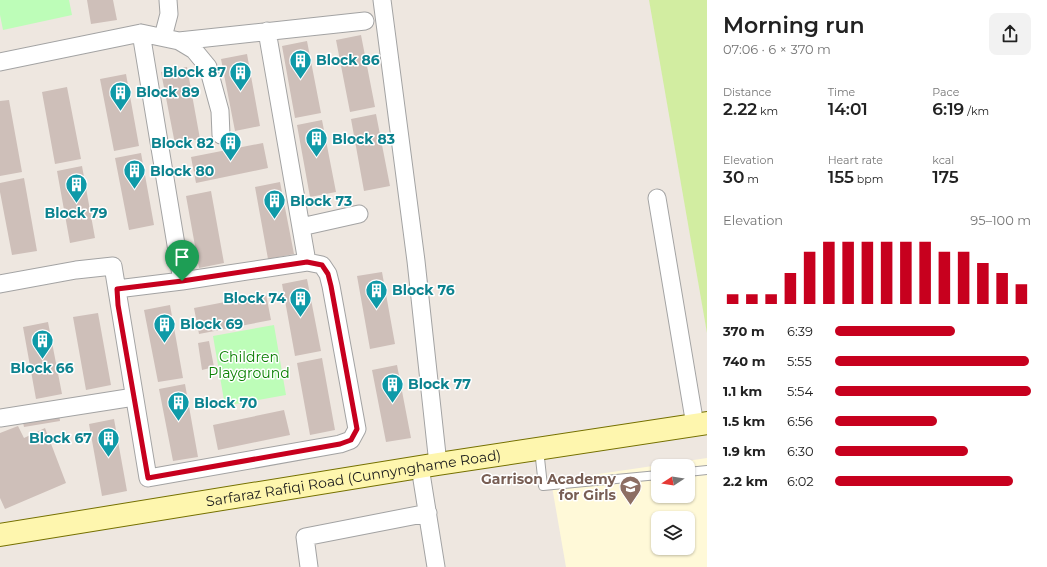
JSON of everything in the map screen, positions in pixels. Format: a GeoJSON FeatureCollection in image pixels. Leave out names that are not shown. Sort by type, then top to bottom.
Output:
{"type":"FeatureCollection","features":[{"type":"Feature","properties":{"kind":"street"},"geometry":{"type":"LineString","coordinates":[[168,0],[171,39]]}},
{"type":"Feature","properties":{"kind":"street"},"geometry":{"type":"LineString","coordinates":[[382,0],[416,261],[429,465],[428,513],[436,567]]}},
{"type":"Feature","properties":{"kind":"street"},"geometry":{"type":"LineString","coordinates":[[171,39],[365,21]]}},
{"type":"Feature","properties":{"kind":"street"},"geometry":{"type":"LineString","coordinates":[[267,31],[307,262]]}},
{"type":"Feature","properties":{"kind":"street"},"geometry":{"type":"LineString","coordinates":[[141,33],[182,281]]}},
{"type":"Feature","properties":{"kind":"street"},"geometry":{"type":"LineString","coordinates":[[0,62],[141,33],[171,39],[194,50],[208,67],[220,110],[221,135]]}},
{"type":"Feature","properties":{"kind":"street"},"geometry":{"type":"LineString","coordinates":[[657,198],[701,424]]}},
{"type":"Feature","properties":{"kind":"street"},"geometry":{"type":"LineString","coordinates":[[301,227],[359,214]]}},
{"type":"Feature","properties":{"kind":"street"},"geometry":{"type":"LineString","coordinates":[[0,284],[76,270],[113,266],[118,305],[148,478],[340,444],[351,440],[357,429],[331,286],[328,274],[322,265],[307,262],[182,281],[117,289]]}},
{"type":"Feature","properties":{"kind":"street"},"geometry":{"type":"LineString","coordinates":[[0,418],[134,397]]}},
{"type":"Feature","properties":{"kind":"street","name":"Sarfaraz Rafiqi Road (Cunnynghame Road)"},"geometry":{"type":"LineString","coordinates":[[0,535],[429,465],[701,424]]}},
{"type":"Feature","properties":{"kind":"street"},"geometry":{"type":"LineString","coordinates":[[310,567],[305,537],[428,513]]}},
{"type":"Feature","properties":{"kind":"lane"},"geometry":{"type":"LineString","coordinates":[[538,449],[543,486],[651,475]]}},
{"type":"Feature","properties":{"kind":"lane"},"geometry":{"type":"LineString","coordinates":[[695,471],[707,470]]}},
{"type":"Feature","properties":{"kind":"shaded area","name":"Garrison Academy for Girls"},"geometry":{"type":"Polygon","coordinates":[[[707,458],[707,567],[566,567],[551,481],[651,466],[651,503],[695,503],[695,460],[707,458]]]}},
{"type":"Feature","properties":{"kind":"green space"},"geometry":{"type":"Polygon","coordinates":[[[0,0],[69,0],[72,15],[3,30],[0,15],[0,0]]]}},
{"type":"Feature","properties":{"kind":"green space"},"geometry":{"type":"Polygon","coordinates":[[[649,0],[707,0],[707,333],[649,0]]]}},
{"type":"Feature","properties":{"kind":"green space","name":"Children Playground"},"geometry":{"type":"Polygon","coordinates":[[[274,325],[286,395],[225,406],[213,336],[274,325]]]}},
{"type":"Feature","properties":{"kind":"building"},"geometry":{"type":"Polygon","coordinates":[[[87,0],[113,0],[117,20],[91,24],[87,0]]]}},
{"type":"Feature","properties":{"kind":"building"},"geometry":{"type":"Polygon","coordinates":[[[361,35],[375,107],[350,112],[336,40],[361,35]]]}},
{"type":"Feature","properties":{"kind":"building","name":"Block 86"},"geometry":{"type":"Polygon","coordinates":[[[307,41],[321,113],[295,118],[282,46],[307,41]]]}},
{"type":"Feature","properties":{"kind":"building","name":"Block 87"},"geometry":{"type":"Polygon","coordinates":[[[247,54],[260,126],[235,131],[221,59],[247,54]]]}},
{"type":"Feature","properties":{"kind":"building"},"geometry":{"type":"Polygon","coordinates":[[[187,67],[200,139],[175,144],[161,72],[187,67]]]}},
{"type":"Feature","properties":{"kind":"building","name":"Block 89"},"geometry":{"type":"Polygon","coordinates":[[[126,74],[139,146],[114,151],[100,79],[126,74]]]}},
{"type":"Feature","properties":{"kind":"building"},"geometry":{"type":"Polygon","coordinates":[[[67,87],[81,159],[55,164],[42,92],[67,87]]]}},
{"type":"Feature","properties":{"kind":"building"},"geometry":{"type":"Polygon","coordinates":[[[9,100],[22,172],[0,176],[0,101],[9,100]]]}},
{"type":"Feature","properties":{"kind":"building"},"geometry":{"type":"Polygon","coordinates":[[[376,114],[390,186],[364,191],[351,119],[376,114]]]}},
{"type":"Feature","properties":{"kind":"building","name":"Block 83"},"geometry":{"type":"Polygon","coordinates":[[[322,120],[336,192],[310,197],[297,125],[322,120]]]}},
{"type":"Feature","properties":{"kind":"building","name":"Block 82"},"geometry":{"type":"Polygon","coordinates":[[[263,143],[268,168],[196,183],[191,157],[263,143]]]}},
{"type":"Feature","properties":{"kind":"building","name":"Block 80"},"geometry":{"type":"Polygon","coordinates":[[[141,153],[154,225],[129,230],[115,158],[141,153]]]}},
{"type":"Feature","properties":{"kind":"building","name":"Block 79"},"geometry":{"type":"Polygon","coordinates":[[[82,166],[95,238],[70,243],[57,171],[82,166]]]}},
{"type":"Feature","properties":{"kind":"building"},"geometry":{"type":"Polygon","coordinates":[[[24,178],[37,251],[12,255],[0,192],[0,183],[24,178]]]}},
{"type":"Feature","properties":{"kind":"building","name":"Block 73"},"geometry":{"type":"Polygon","coordinates":[[[280,182],[294,254],[268,259],[255,187],[280,182]]]}},
{"type":"Feature","properties":{"kind":"building"},"geometry":{"type":"Polygon","coordinates":[[[211,191],[224,263],[199,268],[186,196],[211,191]]]}},
{"type":"Feature","properties":{"kind":"building","name":"Block 76"},"geometry":{"type":"Polygon","coordinates":[[[382,272],[395,344],[370,349],[357,276],[382,272]]]}},
{"type":"Feature","properties":{"kind":"building","name":"Block 74"},"geometry":{"type":"Polygon","coordinates":[[[307,279],[321,351],[295,356],[282,284],[307,279]]]}},
{"type":"Feature","properties":{"kind":"building"},"geometry":{"type":"Polygon","coordinates":[[[266,294],[271,320],[199,334],[194,308],[266,294]]]}},
{"type":"Feature","properties":{"kind":"building","name":"Block 69"},"geometry":{"type":"Polygon","coordinates":[[[170,305],[183,378],[158,382],[144,310],[170,305]]]}},
{"type":"Feature","properties":{"kind":"building"},"geometry":{"type":"Polygon","coordinates":[[[98,313],[111,385],[86,390],[73,317],[98,313]]]}},
{"type":"Feature","properties":{"kind":"building","name":"Block 66"},"geometry":{"type":"Polygon","coordinates":[[[48,322],[62,394],[36,399],[23,327],[48,322]]]}},
{"type":"Feature","properties":{"kind":"building"},"geometry":{"type":"Polygon","coordinates":[[[209,341],[214,367],[202,370],[198,343],[209,341]]]}},
{"type":"Feature","properties":{"kind":"building"},"geometry":{"type":"Polygon","coordinates":[[[322,358],[335,430],[310,435],[297,363],[322,358]]]}},
{"type":"Feature","properties":{"kind":"building","name":"Block 77"},"geometry":{"type":"Polygon","coordinates":[[[397,365],[411,438],[386,442],[372,370],[397,365]]]}},
{"type":"Feature","properties":{"kind":"building","name":"Block 70"},"geometry":{"type":"Polygon","coordinates":[[[185,384],[198,457],[173,461],[159,389],[185,384]]]}},
{"type":"Feature","properties":{"kind":"building"},"geometry":{"type":"Polygon","coordinates":[[[284,410],[290,435],[218,450],[213,425],[284,410]]]}},
{"type":"Feature","properties":{"kind":"building"},"geometry":{"type":"Polygon","coordinates":[[[59,413],[60,421],[24,427],[22,418],[59,413]]]}},
{"type":"Feature","properties":{"kind":"building","name":"Block 67"},"geometry":{"type":"Polygon","coordinates":[[[114,419],[127,491],[102,496],[89,424],[114,419]]]}},
{"type":"Feature","properties":{"kind":"building"},"geometry":{"type":"Polygon","coordinates":[[[18,426],[24,438],[45,428],[66,483],[5,509],[0,498],[0,433],[18,426]]]}},
{"type":"Feature","properties":{"kind":"place","name":"Block 86"},"geometry":{"type":"Point","coordinates":[301,80]}},
{"type":"Feature","properties":{"kind":"place","name":"Block 87"},"geometry":{"type":"Point","coordinates":[241,92]}},
{"type":"Feature","properties":{"kind":"place","name":"Block 89"},"geometry":{"type":"Point","coordinates":[120,112]}},
{"type":"Feature","properties":{"kind":"place","name":"Block 83"},"geometry":{"type":"Point","coordinates":[316,158]}},
{"type":"Feature","properties":{"kind":"place","name":"Block 82"},"geometry":{"type":"Point","coordinates":[230,162]}},
{"type":"Feature","properties":{"kind":"place","name":"Block 80"},"geometry":{"type":"Point","coordinates":[135,190]}},
{"type":"Feature","properties":{"kind":"place","name":"Block 79"},"geometry":{"type":"Point","coordinates":[76,204]}},
{"type":"Feature","properties":{"kind":"place","name":"Block 73"},"geometry":{"type":"Point","coordinates":[274,220]}},
{"type":"Feature","properties":{"kind":"place","name":"Block 76"},"geometry":{"type":"Point","coordinates":[376,310]}},
{"type":"Feature","properties":{"kind":"place","name":"Block 74"},"geometry":{"type":"Point","coordinates":[301,318]}},
{"type":"Feature","properties":{"kind":"place","name":"Block 69"},"geometry":{"type":"Point","coordinates":[164,344]}},
{"type":"Feature","properties":{"kind":"place","name":"Block 66"},"geometry":{"type":"Point","coordinates":[42,360]}},
{"type":"Feature","properties":{"kind":"place","name":"Block 77"},"geometry":{"type":"Point","coordinates":[392,404]}},
{"type":"Feature","properties":{"kind":"place","name":"Block 70"},"geometry":{"type":"Point","coordinates":[179,422]}},
{"type":"Feature","properties":{"kind":"place","name":"Block 67"},"geometry":{"type":"Point","coordinates":[108,458]}},
{"type":"Feature","properties":{"kind":"place","name":"Garrison Academy for Girls"},"geometry":{"type":"Point","coordinates":[631,506]}},
{"type":"Feature","properties":{"kind":"route"},"geometry":{"type":"LineString","coordinates":[[307,262],[322,265],[328,274],[331,286],[357,429],[351,440],[340,444],[148,478],[118,305],[117,289],[182,281],[307,262]]}}]}
